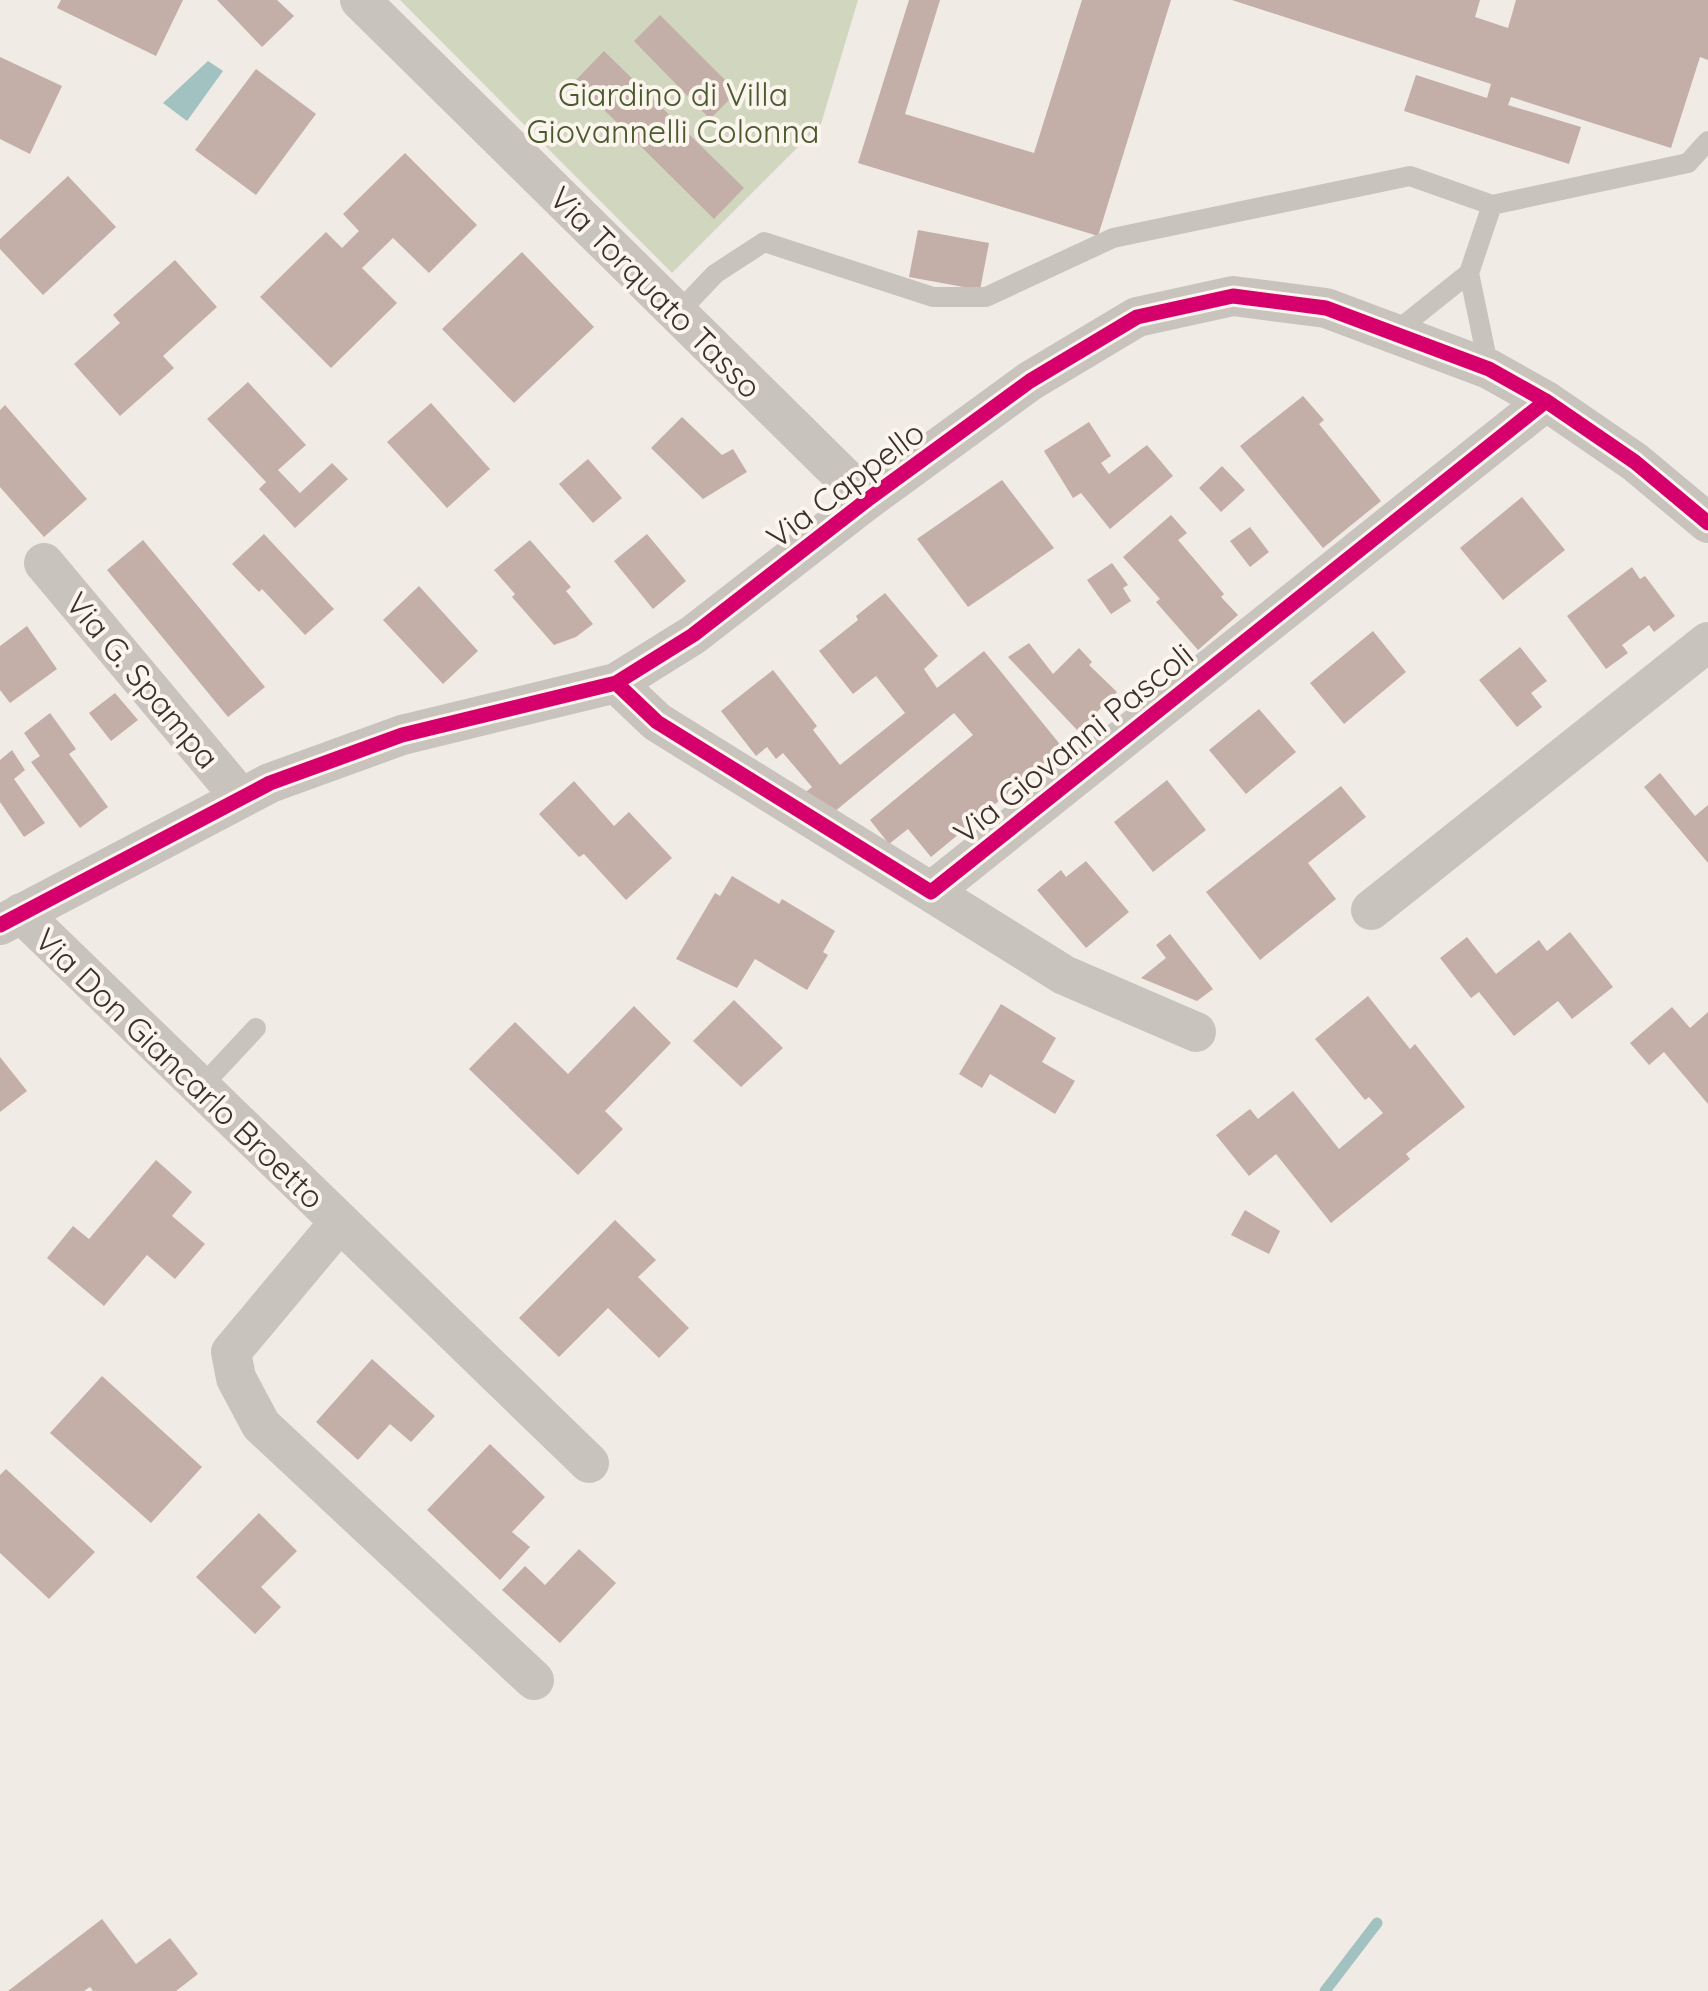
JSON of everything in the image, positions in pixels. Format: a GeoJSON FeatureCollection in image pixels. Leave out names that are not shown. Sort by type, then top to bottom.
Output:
{"type":"FeatureCollection","features":[{"type":"Feature","properties":{"kind":"street","name":"Via Torquato Tasso"},"geometry":{"type":"LineString","coordinates":[[360,0],[866,500]]}},
{"type":"Feature","properties":{"kind":"street","name":"Via Cappello"},"geometry":{"type":"LineString","coordinates":[[10,919],[270,783],[402,734],[616,682],[693,636],[866,500],[1030,381],[1137,316],[1233,296],[1326,308],[1489,369],[1546,401],[1635,462],[1708,523]]}},
{"type":"Feature","properties":{"kind":"street","name":"Via Giovanni Pascoli"},"geometry":{"type":"LineString","coordinates":[[931,892],[1546,401]]}},
{"type":"Feature","properties":{"kind":"street","name":"Via G. Spampa"},"geometry":{"type":"LineString","coordinates":[[44,563],[241,798]]}},
{"type":"Feature","properties":{"kind":"street"},"geometry":{"type":"LineString","coordinates":[[1370,910],[1708,642]]}},
{"type":"Feature","properties":{"kind":"street"},"geometry":{"type":"LineString","coordinates":[[616,682],[657,722],[1064,975],[1196,1032]]}},
{"type":"Feature","properties":{"kind":"street","name":"Via Don Giancarlo Broetto"},"geometry":{"type":"LineString","coordinates":[[10,919],[200,1088],[589,1464]]}},
{"type":"Feature","properties":{"kind":"street","name":"Via Don Giancarlo Broetto"},"geometry":{"type":"LineString","coordinates":[[339,1223],[231,1352],[236,1378],[261,1425],[534,1680]]}},
{"type":"Feature","properties":{"kind":"lane"},"geometry":{"type":"LineString","coordinates":[[677,314],[715,274],[764,242],[933,297],[986,298],[1113,238],[1410,176],[1492,205],[1688,162],[1708,141]]}},
{"type":"Feature","properties":{"kind":"lane"},"geometry":{"type":"LineString","coordinates":[[1489,369],[1469,273],[1492,205]]}},
{"type":"Feature","properties":{"kind":"lane"},"geometry":{"type":"LineString","coordinates":[[1394,333],[1469,273]]}},
{"type":"Feature","properties":{"kind":"lane"},"geometry":{"type":"LineString","coordinates":[[200,1088],[256,1028]]}},
{"type":"Feature","properties":{"kind":"green space","name":"Giardino di Villa Giovannelli Colonna"},"geometry":{"type":"Polygon","coordinates":[[[400,0],[858,0],[821,124],[672,273],[400,0]]]}},
{"type":"Feature","properties":{"kind":"water"},"geometry":{"type":"Polygon","coordinates":[[[208,61],[223,71],[187,121],[163,103],[208,61]]]}},
{"type":"Feature","properties":{"kind":"building"},"geometry":{"type":"Polygon","coordinates":[[[61,0],[183,0],[156,56],[57,8],[61,0]]]}},
{"type":"Feature","properties":{"kind":"building"},"geometry":{"type":"Polygon","coordinates":[[[217,0],[277,0],[294,16],[262,47],[217,0]]]}},
{"type":"Feature","properties":{"kind":"building"},"geometry":{"type":"Polygon","coordinates":[[[909,0],[940,0],[905,114],[1034,153],[1082,0],[1171,0],[1098,236],[858,163],[909,0]]]}},
{"type":"Feature","properties":{"kind":"building"},"geometry":{"type":"Polygon","coordinates":[[[1232,0],[1480,0],[1475,17],[1508,28],[1516,0],[1708,0],[1708,60],[1700,57],[1671,148],[1511,97],[1508,105],[1581,127],[1569,164],[1404,111],[1416,75],[1487,98],[1491,84],[1232,0]]]}},
{"type":"Feature","properties":{"kind":"building"},"geometry":{"type":"Polygon","coordinates":[[[660,15],[737,92],[710,119],[634,41],[660,15]]]}},
{"type":"Feature","properties":{"kind":"building"},"geometry":{"type":"Polygon","coordinates":[[[604,51],[744,188],[714,219],[575,81],[604,51]]]}},
{"type":"Feature","properties":{"kind":"building"},"geometry":{"type":"Polygon","coordinates":[[[0,57],[62,86],[30,154],[0,139],[0,57]]]}},
{"type":"Feature","properties":{"kind":"building"},"geometry":{"type":"Polygon","coordinates":[[[256,69],[316,114],[256,195],[195,150],[256,69]]]}},
{"type":"Feature","properties":{"kind":"building"},"geometry":{"type":"Polygon","coordinates":[[[405,153],[477,225],[429,273],[393,238],[362,268],[397,303],[331,368],[260,297],[326,232],[342,248],[359,231],[343,214],[405,153]]]}},
{"type":"Feature","properties":{"kind":"building"},"geometry":{"type":"Polygon","coordinates":[[[68,176],[116,227],[43,295],[0,249],[0,239],[68,176]]]}},
{"type":"Feature","properties":{"kind":"building"},"geometry":{"type":"Polygon","coordinates":[[[918,230],[989,243],[980,290],[909,277],[918,230]]]}},
{"type":"Feature","properties":{"kind":"building"},"geometry":{"type":"Polygon","coordinates":[[[522,252],[594,327],[514,403],[442,329],[522,252]]]}},
{"type":"Feature","properties":{"kind":"building"},"geometry":{"type":"Polygon","coordinates":[[[175,260],[217,307],[163,356],[174,368],[120,416],[74,364],[120,323],[113,315],[175,260]]]}},
{"type":"Feature","properties":{"kind":"building"},"geometry":{"type":"Polygon","coordinates":[[[248,382],[306,445],[278,470],[300,493],[332,463],[348,479],[295,528],[259,489],[266,482],[207,419],[248,382]]]}},
{"type":"Feature","properties":{"kind":"building"},"geometry":{"type":"Polygon","coordinates":[[[1303,396],[1324,420],[1319,424],[1381,501],[1323,548],[1240,446],[1303,396]]]}},
{"type":"Feature","properties":{"kind":"building"},"geometry":{"type":"Polygon","coordinates":[[[431,403],[490,469],[447,508],[387,442],[431,403]]]}},
{"type":"Feature","properties":{"kind":"building"},"geometry":{"type":"Polygon","coordinates":[[[5,405],[87,499],[44,537],[0,487],[0,410],[5,405]]]}},
{"type":"Feature","properties":{"kind":"building"},"geometry":{"type":"Polygon","coordinates":[[[682,417],[722,455],[733,449],[747,472],[703,499],[651,448],[682,417]]]}},
{"type":"Feature","properties":{"kind":"building"},"geometry":{"type":"Polygon","coordinates":[[[1089,422],[1111,456],[1101,463],[1109,474],[1147,445],[1173,476],[1110,529],[1081,493],[1073,498],[1044,451],[1089,422]]]}},
{"type":"Feature","properties":{"kind":"building"},"geometry":{"type":"Polygon","coordinates":[[[588,459],[622,498],[593,523],[559,484],[588,459]]]}},
{"type":"Feature","properties":{"kind":"building"},"geometry":{"type":"Polygon","coordinates":[[[1222,466],[1245,490],[1221,512],[1199,488],[1222,466]]]}},
{"type":"Feature","properties":{"kind":"building"},"geometry":{"type":"Polygon","coordinates":[[[1002,480],[1054,548],[968,607],[917,539],[1002,480]]]}},
{"type":"Feature","properties":{"kind":"building"},"geometry":{"type":"Polygon","coordinates":[[[1522,497],[1565,550],[1503,600],[1460,548],[1522,497]]]}},
{"type":"Feature","properties":{"kind":"building"},"geometry":{"type":"Polygon","coordinates":[[[1171,515],[1187,533],[1178,540],[1238,615],[1198,650],[1123,557],[1171,515]]]}},
{"type":"Feature","properties":{"kind":"building"},"geometry":{"type":"Polygon","coordinates":[[[1250,527],[1269,552],[1250,567],[1230,541],[1250,527]]]}},
{"type":"Feature","properties":{"kind":"building"},"geometry":{"type":"Polygon","coordinates":[[[264,534],[334,609],[305,635],[232,564],[264,534]]]}},
{"type":"Feature","properties":{"kind":"building"},"geometry":{"type":"Polygon","coordinates":[[[647,534],[686,581],[653,609],[614,561],[647,534]]]}},
{"type":"Feature","properties":{"kind":"building"},"geometry":{"type":"Polygon","coordinates":[[[143,540],[265,687],[228,717],[107,570],[143,540]]]}},
{"type":"Feature","properties":{"kind":"building"},"geometry":{"type":"Polygon","coordinates":[[[530,540],[571,587],[566,591],[593,624],[576,637],[554,645],[494,570],[530,540]]]}},
{"type":"Feature","properties":{"kind":"building"},"geometry":{"type":"Polygon","coordinates":[[[1112,563],[1128,585],[1123,588],[1131,601],[1111,614],[1087,580],[1112,563]]]}},
{"type":"Feature","properties":{"kind":"building"},"geometry":{"type":"Polygon","coordinates":[[[1632,567],[1640,579],[1645,576],[1675,616],[1654,632],[1649,625],[1622,645],[1628,653],[1606,669],[1567,616],[1632,567]]]}},
{"type":"Feature","properties":{"kind":"building"},"geometry":{"type":"Polygon","coordinates":[[[419,586],[478,651],[443,684],[383,620],[419,586]]]}},
{"type":"Feature","properties":{"kind":"building"},"geometry":{"type":"Polygon","coordinates":[[[885,593],[938,656],[924,669],[937,688],[984,651],[1063,748],[931,857],[908,829],[889,844],[870,820],[973,735],[954,713],[828,817],[797,799],[812,787],[783,753],[776,759],[767,747],[756,756],[721,711],[773,670],[817,726],[813,730],[840,765],[905,713],[876,676],[853,694],[819,651],[885,593]]]}},
{"type":"Feature","properties":{"kind":"building"},"geometry":{"type":"Polygon","coordinates":[[[27,626],[57,669],[10,703],[0,690],[0,646],[27,626]]]}},
{"type":"Feature","properties":{"kind":"building"},"geometry":{"type":"Polygon","coordinates":[[[1373,631],[1406,672],[1344,724],[1310,683],[1373,631]]]}},
{"type":"Feature","properties":{"kind":"building"},"geometry":{"type":"Polygon","coordinates":[[[1029,643],[1053,674],[1079,648],[1092,662],[1089,665],[1117,692],[1078,731],[1008,657],[1029,643]]]}},
{"type":"Feature","properties":{"kind":"building"},"geometry":{"type":"Polygon","coordinates":[[[1520,647],[1547,681],[1531,693],[1542,707],[1517,727],[1479,680],[1520,647]]]}},
{"type":"Feature","properties":{"kind":"building"},"geometry":{"type":"Polygon","coordinates":[[[115,693],[138,720],[111,741],[89,713],[115,693]]]}},
{"type":"Feature","properties":{"kind":"building"},"geometry":{"type":"Polygon","coordinates":[[[1259,709],[1296,752],[1246,794],[1209,750],[1259,709]]]}},
{"type":"Feature","properties":{"kind":"building"},"geometry":{"type":"Polygon","coordinates":[[[50,713],[76,749],[69,754],[108,807],[80,828],[31,762],[40,756],[24,733],[50,713]]]}},
{"type":"Feature","properties":{"kind":"building"},"geometry":{"type":"Polygon","coordinates":[[[12,750],[25,770],[14,779],[45,823],[24,837],[0,802],[0,760],[12,750]]]}},
{"type":"Feature","properties":{"kind":"building"},"geometry":{"type":"Polygon","coordinates":[[[1660,773],[1695,816],[1708,805],[1708,863],[1644,787],[1660,773]]]}},
{"type":"Feature","properties":{"kind":"building"},"geometry":{"type":"Polygon","coordinates":[[[1167,780],[1206,830],[1153,872],[1114,822],[1167,780]]]}},
{"type":"Feature","properties":{"kind":"building"},"geometry":{"type":"Polygon","coordinates":[[[574,781],[614,826],[629,812],[672,858],[626,900],[584,854],[579,857],[539,814],[574,781]]]}},
{"type":"Feature","properties":{"kind":"building"},"geometry":{"type":"Polygon","coordinates":[[[1341,786],[1366,817],[1308,863],[1336,899],[1260,960],[1206,892],[1341,786]]]}},
{"type":"Feature","properties":{"kind":"building"},"geometry":{"type":"Polygon","coordinates":[[[1086,861],[1129,912],[1086,948],[1037,890],[1061,870],[1066,877],[1086,861]]]}},
{"type":"Feature","properties":{"kind":"building"},"geometry":{"type":"Polygon","coordinates":[[[732,876],[779,904],[782,899],[835,931],[823,952],[828,955],[807,990],[755,959],[737,988],[676,959],[715,893],[720,896],[732,876]]]}},
{"type":"Feature","properties":{"kind":"building"},"geometry":{"type":"Polygon","coordinates":[[[1570,932],[1613,987],[1572,1019],[1558,1001],[1514,1036],[1479,992],[1471,998],[1440,958],[1467,937],[1496,974],[1539,940],[1547,951],[1570,932]]]}},
{"type":"Feature","properties":{"kind":"building"},"geometry":{"type":"Polygon","coordinates":[[[1170,934],[1213,989],[1197,1001],[1141,978],[1166,958],[1156,945],[1170,934]]]}},
{"type":"Feature","properties":{"kind":"building"},"geometry":{"type":"Polygon","coordinates":[[[1368,996],[1410,1049],[1415,1044],[1465,1107],[1406,1154],[1410,1159],[1331,1223],[1276,1154],[1249,1176],[1216,1135],[1250,1109],[1258,1119],[1293,1091],[1339,1149],[1383,1113],[1369,1097],[1365,1100],[1315,1039],[1368,996]]]}},
{"type":"Feature","properties":{"kind":"building"},"geometry":{"type":"Polygon","coordinates":[[[734,1000],[783,1048],[741,1087],[693,1041],[734,1000]]]}},
{"type":"Feature","properties":{"kind":"building"},"geometry":{"type":"Polygon","coordinates":[[[1001,1004],[1056,1038],[1042,1062],[1075,1081],[1055,1114],[990,1074],[982,1088],[959,1074],[1001,1004]]]}},
{"type":"Feature","properties":{"kind":"building"},"geometry":{"type":"Polygon","coordinates":[[[634,1006],[671,1043],[605,1111],[623,1129],[578,1175],[469,1069],[515,1022],[568,1074],[634,1006]]]}},
{"type":"Feature","properties":{"kind":"building"},"geometry":{"type":"Polygon","coordinates":[[[1672,1007],[1690,1028],[1708,1012],[1708,1104],[1664,1052],[1649,1065],[1630,1043],[1672,1007]]]}},
{"type":"Feature","properties":{"kind":"building"},"geometry":{"type":"Polygon","coordinates":[[[0,1057],[27,1091],[0,1112],[0,1057]]]}},
{"type":"Feature","properties":{"kind":"building"},"geometry":{"type":"Polygon","coordinates":[[[156,1160],[192,1192],[172,1216],[205,1244],[175,1279],[147,1255],[104,1306],[47,1258],[73,1226],[89,1239],[156,1160]]]}},
{"type":"Feature","properties":{"kind":"building"},"geometry":{"type":"Polygon","coordinates":[[[1245,1210],[1280,1231],[1269,1254],[1231,1235],[1245,1210]]]}},
{"type":"Feature","properties":{"kind":"building"},"geometry":{"type":"Polygon","coordinates":[[[615,1220],[656,1260],[638,1277],[689,1328],[659,1358],[608,1308],[559,1357],[519,1318],[615,1220]]]}},
{"type":"Feature","properties":{"kind":"building"},"geometry":{"type":"Polygon","coordinates":[[[372,1359],[435,1416],[411,1442],[390,1424],[358,1460],[316,1422],[372,1359]]]}},
{"type":"Feature","properties":{"kind":"building"},"geometry":{"type":"Polygon","coordinates":[[[102,1376],[202,1467],[151,1523],[50,1433],[102,1376]]]}},
{"type":"Feature","properties":{"kind":"building"},"geometry":{"type":"Polygon","coordinates":[[[490,1444],[545,1497],[512,1532],[530,1547],[500,1580],[427,1510],[490,1444]]]}},
{"type":"Feature","properties":{"kind":"building"},"geometry":{"type":"Polygon","coordinates":[[[6,1469],[95,1552],[49,1599],[0,1553],[0,1475],[6,1469]]]}},
{"type":"Feature","properties":{"kind":"building"},"geometry":{"type":"Polygon","coordinates":[[[259,1513],[297,1551],[261,1587],[281,1607],[255,1634],[196,1577],[259,1513]]]}},
{"type":"Feature","properties":{"kind":"building"},"geometry":{"type":"Polygon","coordinates":[[[579,1549],[616,1583],[560,1643],[502,1590],[525,1566],[545,1585],[579,1549]]]}},
{"type":"Feature","properties":{"kind":"building"},"geometry":{"type":"Polygon","coordinates":[[[102,1919],[136,1964],[170,1938],[198,1974],[176,1991],[93,1991],[90,1987],[84,1991],[8,1991],[102,1919]]]}},
{"type":"Feature","properties":{"kind":"waterway"},"geometry":{"type":"LineString","coordinates":[[1325,1991],[1377,1923]]}},
{"type":"Feature","properties":{"kind":"cycle path"},"geometry":{"type":"LineString","coordinates":[[0,925],[270,783],[402,735],[616,683],[693,635],[867,500],[1030,381],[1137,317],[1233,296],[1326,308],[1489,369],[1546,401],[1635,462],[1708,523]]}},
{"type":"Feature","properties":{"kind":"cycle path"},"geometry":{"type":"LineString","coordinates":[[616,683],[657,722],[931,892],[1546,401]]}}]}
